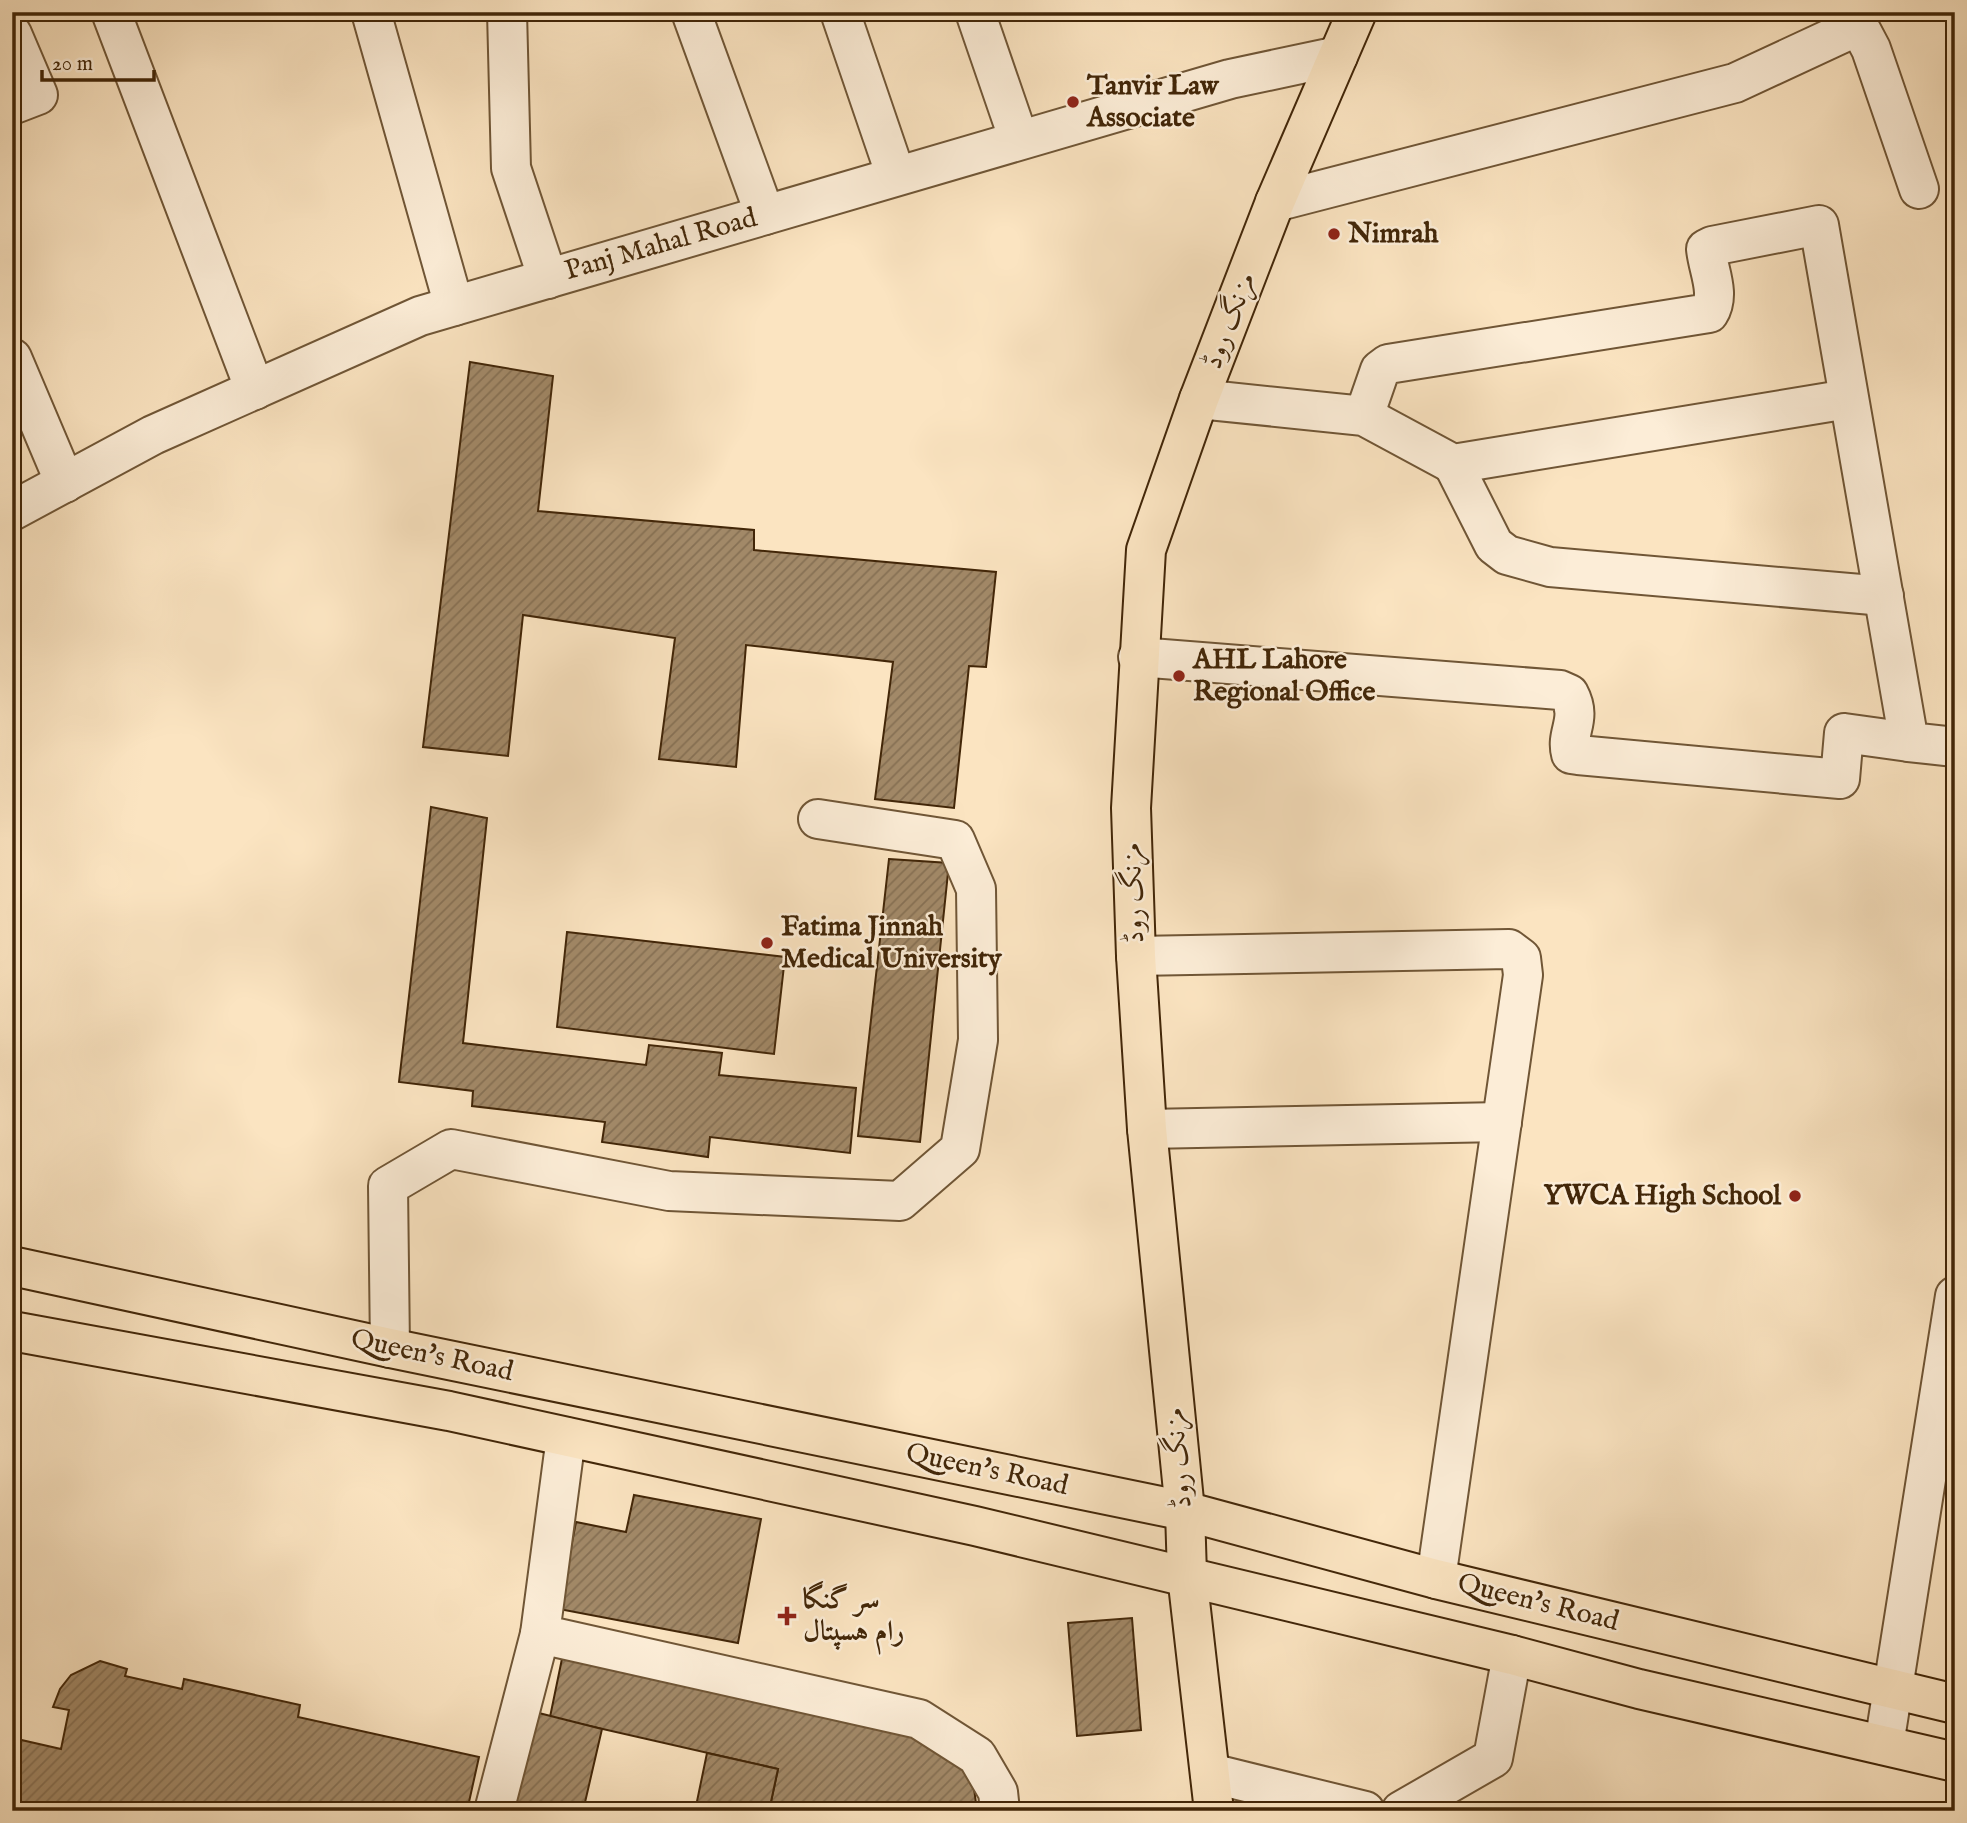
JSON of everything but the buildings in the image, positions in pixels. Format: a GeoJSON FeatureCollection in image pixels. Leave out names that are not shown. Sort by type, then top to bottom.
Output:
{"type":"FeatureCollection","features":[{"type":"Feature","properties":{"kind":"main road","name":"مزنگ روڈ"},"geometry":{"type":"LineString","coordinates":[[1214,1811],[1186,1575],[1185,1511],[1140,1043],[1131,808],[1146,550],[1199,399],[1275,202],[1357,12]]}},
{"type":"Feature","properties":{"kind":"main road","name":"Queen's Road"},"geometry":{"type":"LineString","coordinates":[[12,1266],[390,1348],[1185,1511],[1436,1579],[1955,1704]]}},
{"type":"Feature","properties":{"kind":"main road","name":"Queen's Road"},"geometry":{"type":"LineString","coordinates":[[12,1331],[437,1409],[975,1526],[1512,1655],[1639,1689],[1955,1762]]}},
{"type":"Feature","properties":{"kind":"street"},"geometry":{"type":"LineString","coordinates":[[111,12],[255,390]]}},
{"type":"Feature","properties":{"kind":"street"},"geometry":{"type":"LineString","coordinates":[[371,12],[454,306]]}},
{"type":"Feature","properties":{"kind":"street"},"geometry":{"type":"LineString","coordinates":[[483,12],[486,21],[507,27],[511,168],[548,279]]}},
{"type":"Feature","properties":{"kind":"street"},"geometry":{"type":"LineString","coordinates":[[691,12],[765,215]]}},
{"type":"Feature","properties":{"kind":"street"},"geometry":{"type":"LineString","coordinates":[[840,12],[897,176]]}},
{"type":"Feature","properties":{"kind":"street"},"geometry":{"type":"LineString","coordinates":[[975,12],[1019,140]]}},
{"type":"Feature","properties":{"kind":"street"},"geometry":{"type":"LineString","coordinates":[[1275,202],[1735,83],[1847,31],[1862,32],[1871,49],[1919,189]]}},
{"type":"Feature","properties":{"kind":"street"},"geometry":{"type":"LineString","coordinates":[[12,34],[37,96],[12,105]]}},
{"type":"Feature","properties":{"kind":"street","name":"Panj Mahal Road"},"geometry":{"type":"LineString","coordinates":[[12,511],[153,435],[420,316],[1230,79],[1338,56]]}},
{"type":"Feature","properties":{"kind":"street"},"geometry":{"type":"LineString","coordinates":[[1364,416],[1380,370],[1388,364],[1709,313],[1715,304],[1715,296],[1706,249],[1819,225],[1909,742]]}},
{"type":"Feature","properties":{"kind":"street"},"geometry":{"type":"LineString","coordinates":[[12,358],[65,483]]}},
{"type":"Feature","properties":{"kind":"street"},"geometry":{"type":"LineString","coordinates":[[1199,399],[1364,416],[1454,464],[1494,545],[1507,555],[1550,567],[1884,596]]}},
{"type":"Feature","properties":{"kind":"street"},"geometry":{"type":"LineString","coordinates":[[1454,464],[1849,399]]}},
{"type":"Feature","properties":{"kind":"street"},"geometry":{"type":"LineString","coordinates":[[1138,657],[1560,690],[1569,694],[1574,703],[1576,721],[1569,745],[1571,754],[1578,755],[1840,779],[1844,733],[1955,747]]}},
{"type":"Feature","properties":{"kind":"street"},"geometry":{"type":"LineString","coordinates":[[390,1348],[388,1186],[451,1149],[669,1191],[900,1201],[960,1149],[978,1040],[976,889],[955,840],[818,819]]}},
{"type":"Feature","properties":{"kind":"street"},"geometry":{"type":"LineString","coordinates":[[1136,956],[1509,949],[1521,958],[1524,975],[1436,1579]]}},
{"type":"Feature","properties":{"kind":"street"},"geometry":{"type":"LineString","coordinates":[[1147,1129],[1502,1122]]}},
{"type":"Feature","properties":{"kind":"street"},"geometry":{"type":"LineString","coordinates":[[1884,1745],[1949,1366],[1955,1296]]}},
{"type":"Feature","properties":{"kind":"street"},"geometry":{"type":"LineString","coordinates":[[494,1811],[540,1634],[566,1437]]}},
{"type":"Feature","properties":{"kind":"street"},"geometry":{"type":"LineString","coordinates":[[540,1634],[919,1718],[977,1755],[998,1792],[1000,1811]]}},
{"type":"Feature","properties":{"kind":"street"},"geometry":{"type":"LineString","coordinates":[[1401,1811],[1493,1758],[1512,1655]]}},
{"type":"Feature","properties":{"kind":"street"},"geometry":{"type":"LineString","coordinates":[[1210,1773],[1365,1811]]}},
{"type":"Feature","properties":{"kind":"place","name":"Tanvir Law Associate"},"geometry":{"type":"Point","coordinates":[1073,102]}},
{"type":"Feature","properties":{"kind":"place","name":"Nimrah"},"geometry":{"type":"Point","coordinates":[1334,234]}},
{"type":"Feature","properties":{"kind":"place","name":"AHL Lahore Regional Office"},"geometry":{"type":"Point","coordinates":[1179,676]}},
{"type":"Feature","properties":{"kind":"place","name":"Fatima Jinnah Medical University"},"geometry":{"type":"Point","coordinates":[767,943]}},
{"type":"Feature","properties":{"kind":"place","name":"YWCA High School"},"geometry":{"type":"Point","coordinates":[1795,1196]}},
{"type":"Feature","properties":{"kind":"place","name":"سر گنگا رام ہسپتال"},"geometry":{"type":"Point","coordinates":[787,1616]}}]}
